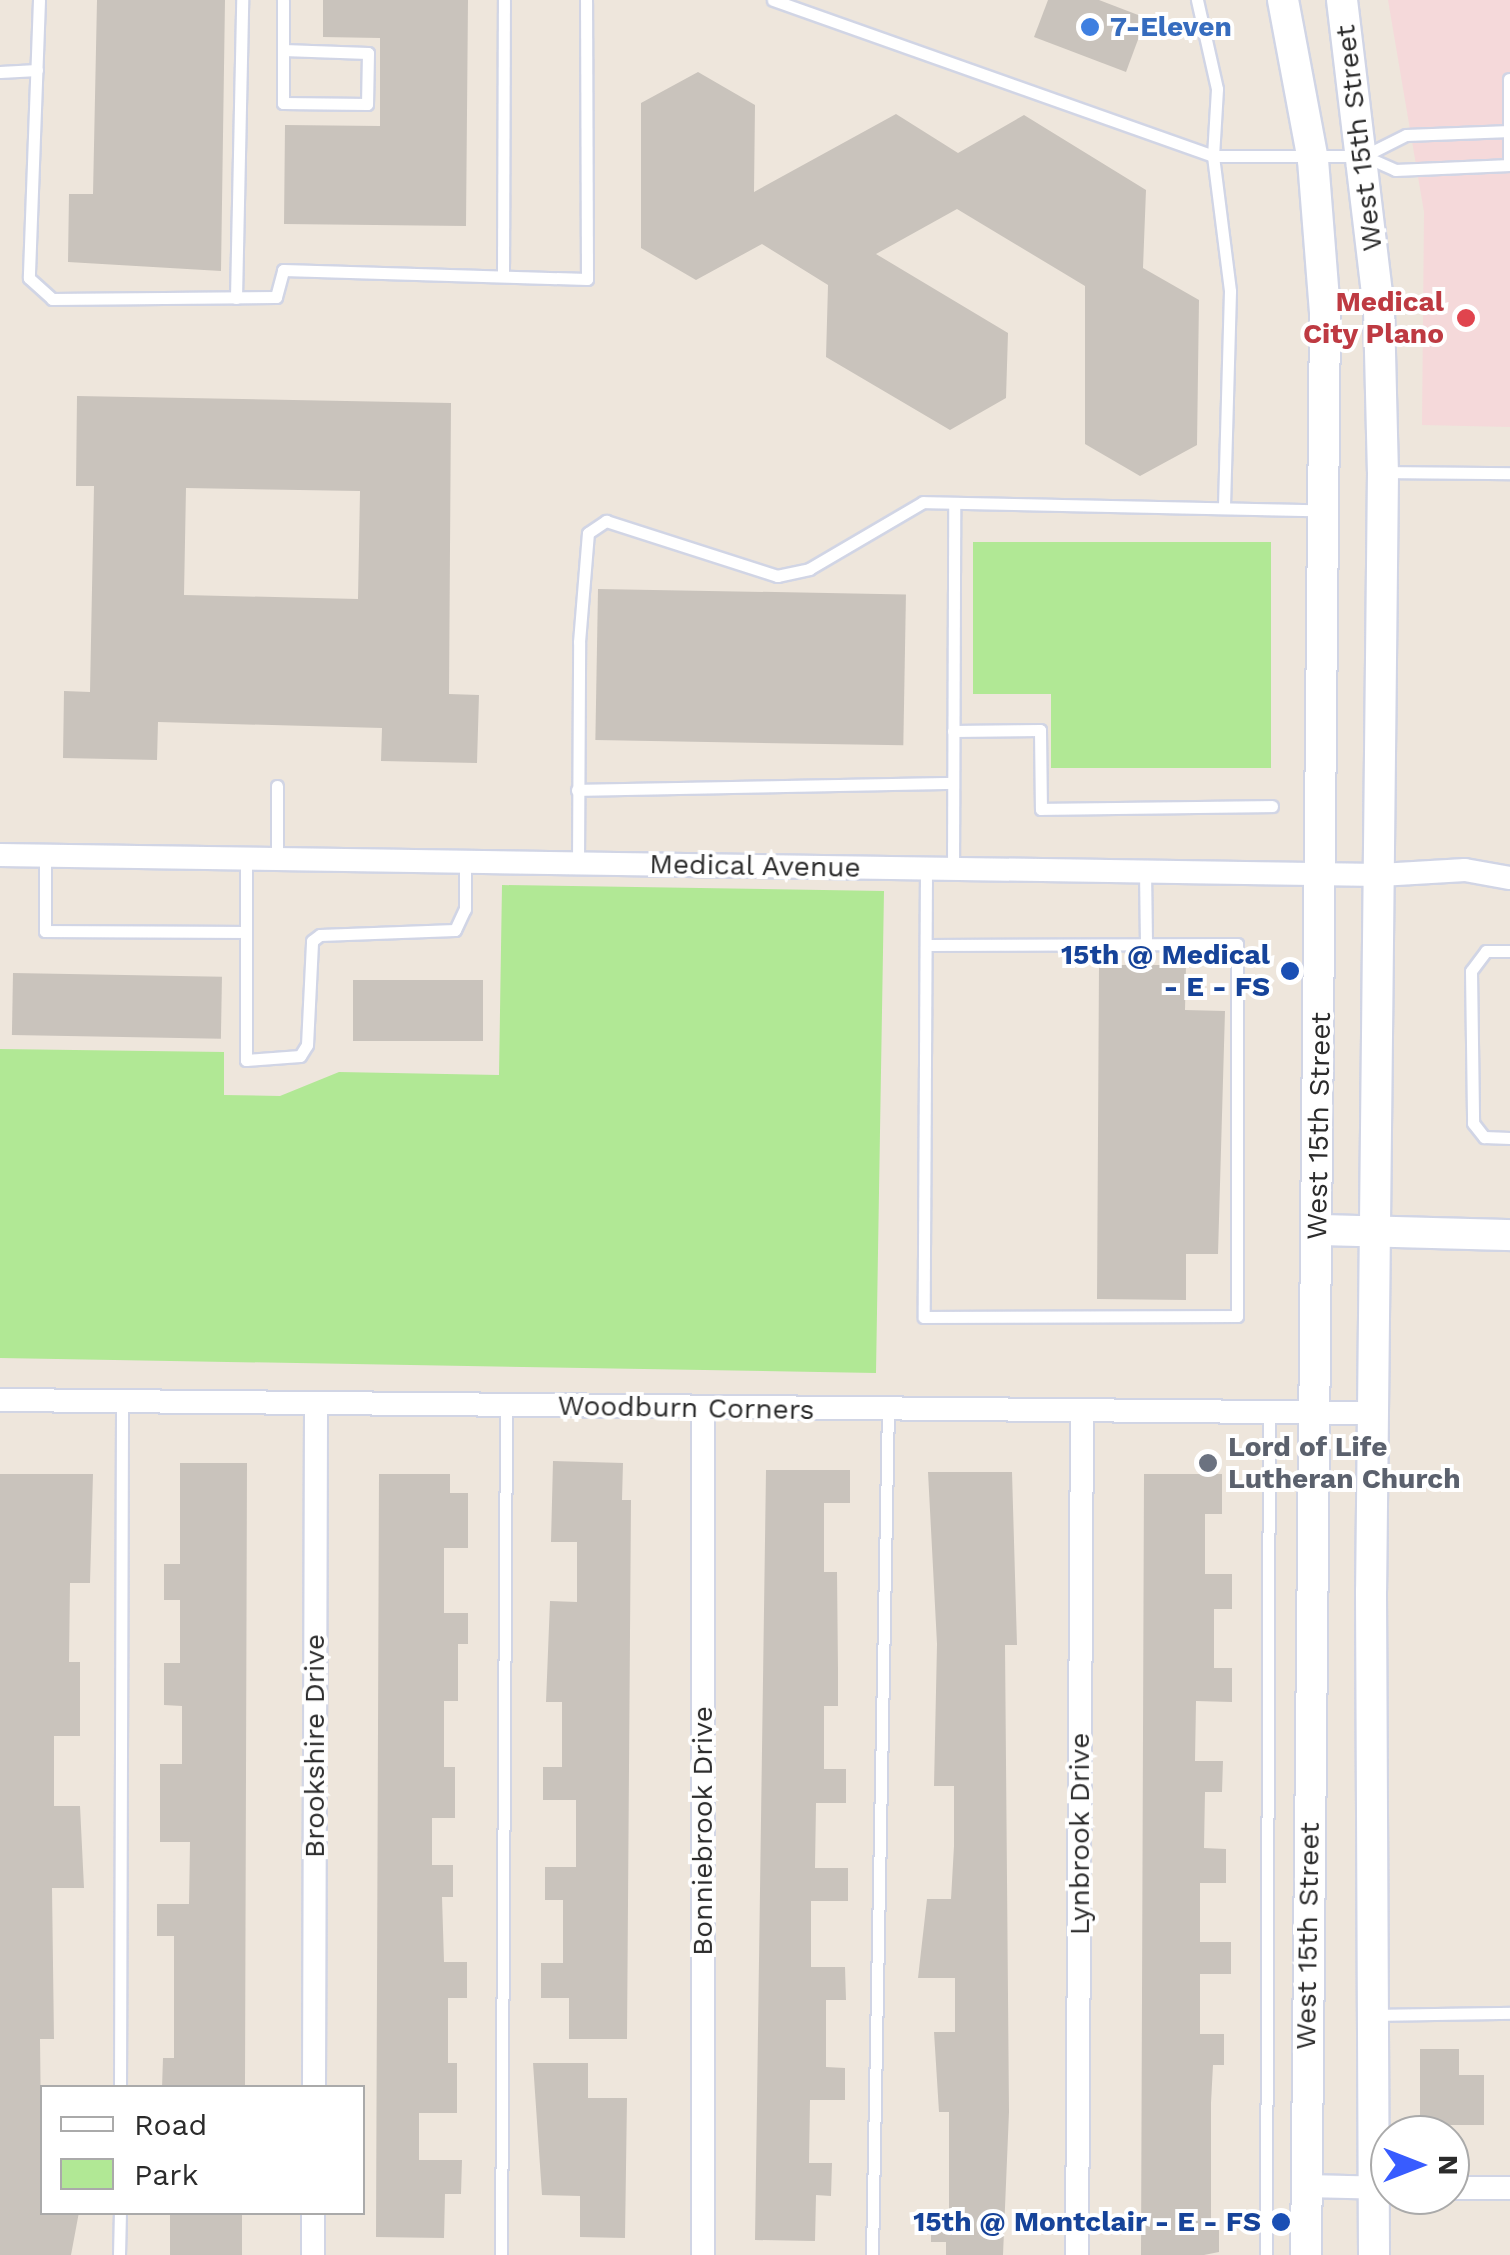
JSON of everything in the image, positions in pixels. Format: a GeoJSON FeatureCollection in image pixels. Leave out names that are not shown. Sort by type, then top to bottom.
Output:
{"type":"FeatureCollection","features":[{"type":"Feature","properties":{"kind":"main road","name":"West 15th Street"},"geometry":{"type":"LineString","coordinates":[[1283,0],[1313,160],[1325,314],[1324,874],[1313,1414],[1306,2255]]}},
{"type":"Feature","properties":{"kind":"main road","name":"West 15th Street"},"geometry":{"type":"LineString","coordinates":[[1342,0],[1364,156],[1379,312],[1383,472],[1372,1414],[1379,2115]]}},
{"type":"Feature","properties":{"kind":"main road"},"geometry":{"type":"LineString","coordinates":[[1318,1230],[1510,1235]]}},
{"type":"Feature","properties":{"kind":"main road","name":"West 15th Street"},"geometry":{"type":"LineString","coordinates":[[1374,2255],[1379,2215]]}},
{"type":"Feature","properties":{"kind":"street","name":"Medical Avenue"},"geometry":{"type":"LineString","coordinates":[[0,855],[1380,876],[1465,870],[1510,878]]}},
{"type":"Feature","properties":{"kind":"street","name":"Woodburn Corners"},"geometry":{"type":"LineString","coordinates":[[0,1400],[1372,1414]]}},
{"type":"Feature","properties":{"kind":"street","name":"Brookshire Drive"},"geometry":{"type":"LineString","coordinates":[[314,2085],[316,1404]]}},
{"type":"Feature","properties":{"kind":"street","name":"Bonniebrook Drive"},"geometry":{"type":"LineString","coordinates":[[703,1408],[703,2255]]}},
{"type":"Feature","properties":{"kind":"street","name":"Lynbrook Drive"},"geometry":{"type":"LineString","coordinates":[[1077,2255],[1082,1414]]}},
{"type":"Feature","properties":{"kind":"street"},"geometry":{"type":"LineString","coordinates":[[1306,2186],[1370,2188]]}},
{"type":"Feature","properties":{"kind":"street"},"geometry":{"type":"LineString","coordinates":[[1470,2188],[1510,2188]]}},
{"type":"Feature","properties":{"kind":"street"},"geometry":{"type":"LineString","coordinates":[[313,2215],[313,2255]]}},
{"type":"Feature","properties":{"kind":"lane"},"geometry":{"type":"LineString","coordinates":[[40,0],[29,278],[52,298],[276,297],[283,270],[503,272],[587,279],[586,0]]}},
{"type":"Feature","properties":{"kind":"lane"},"geometry":{"type":"LineString","coordinates":[[236,298],[242,0]]}},
{"type":"Feature","properties":{"kind":"lane"},"geometry":{"type":"LineString","coordinates":[[283,50],[368,53],[367,104],[283,102],[283,50],[284,0]]}},
{"type":"Feature","properties":{"kind":"lane"},"geometry":{"type":"LineString","coordinates":[[503,272],[504,0]]}},
{"type":"Feature","properties":{"kind":"lane"},"geometry":{"type":"LineString","coordinates":[[773,0],[1213,156],[1313,160],[1364,156],[1406,135],[1510,131]]}},
{"type":"Feature","properties":{"kind":"lane"},"geometry":{"type":"LineString","coordinates":[[1197,0],[1217,89],[1213,156],[1230,292],[1224,508]]}},
{"type":"Feature","properties":{"kind":"lane"},"geometry":{"type":"LineString","coordinates":[[0,72],[37,70]]}},
{"type":"Feature","properties":{"kind":"lane"},"geometry":{"type":"LineString","coordinates":[[1364,156],[1395,170],[1510,164],[1509,79]]}},
{"type":"Feature","properties":{"kind":"lane"},"geometry":{"type":"LineString","coordinates":[[1383,472],[1510,473]]}},
{"type":"Feature","properties":{"kind":"lane"},"geometry":{"type":"LineString","coordinates":[[578,863],[577,790],[588,533],[606,521],[777,576],[809,569],[924,502],[1325,510]]}},
{"type":"Feature","properties":{"kind":"lane"},"geometry":{"type":"LineString","coordinates":[[953,868],[954,504]]}},
{"type":"Feature","properties":{"kind":"lane"},"geometry":{"type":"LineString","coordinates":[[953,731],[1040,730],[1040,810],[1272,806]]}},
{"type":"Feature","properties":{"kind":"lane"},"geometry":{"type":"LineString","coordinates":[[577,790],[953,782]]}},
{"type":"Feature","properties":{"kind":"lane"},"geometry":{"type":"LineString","coordinates":[[277,786],[277,859]]}},
{"type":"Feature","properties":{"kind":"lane"},"geometry":{"type":"LineString","coordinates":[[45,856],[44,931],[246,932]]}},
{"type":"Feature","properties":{"kind":"lane"},"geometry":{"type":"LineString","coordinates":[[246,858],[246,1060],[300,1056],[307,1045],[312,941],[334,933],[455,930],[465,909],[465,862]]}},
{"type":"Feature","properties":{"kind":"lane"},"geometry":{"type":"LineString","coordinates":[[926,870],[924,1317],[1237,1316],[1237,944],[927,946]]}},
{"type":"Feature","properties":{"kind":"lane"},"geometry":{"type":"LineString","coordinates":[[1146,871],[1146,944]]}},
{"type":"Feature","properties":{"kind":"lane"},"geometry":{"type":"LineString","coordinates":[[1510,952],[1486,951],[1472,971],[1473,1122],[1484,1137],[1510,1138]]}},
{"type":"Feature","properties":{"kind":"lane"},"geometry":{"type":"LineString","coordinates":[[120,2085],[122,1401]]}},
{"type":"Feature","properties":{"kind":"lane"},"geometry":{"type":"LineString","coordinates":[[501,2255],[506,1406]]}},
{"type":"Feature","properties":{"kind":"lane"},"geometry":{"type":"LineString","coordinates":[[872,2255],[888,1410]]}},
{"type":"Feature","properties":{"kind":"lane"},"geometry":{"type":"LineString","coordinates":[[1266,2255],[1269,1414]]}},
{"type":"Feature","properties":{"kind":"lane"},"geometry":{"type":"LineString","coordinates":[[1376,2014],[1510,2013]]}},
{"type":"Feature","properties":{"kind":"lane"},"geometry":{"type":"LineString","coordinates":[[120,2215],[120,2255]]}},
{"type":"Feature","properties":{"kind":"shaded area","name":"Medical City Plano"},"geometry":{"type":"Polygon","coordinates":[[[1388,0],[1510,0],[1510,427],[1422,425],[1424,212],[1388,0]]]}},
{"type":"Feature","properties":{"kind":"green space"},"geometry":{"type":"Polygon","coordinates":[[[973,542],[1271,542],[1271,768],[1051,768],[1051,694],[973,694],[973,542]]]}},
{"type":"Feature","properties":{"kind":"green space"},"geometry":{"type":"Polygon","coordinates":[[[502,885],[884,891],[876,1373],[0,1358],[0,1049],[224,1052],[224,1095],[280,1096],[339,1072],[499,1075],[502,885]]]}},
{"type":"Feature","properties":{"kind":"building"},"geometry":{"type":"Polygon","coordinates":[[[97,0],[225,0],[221,271],[68,262],[69,194],[93,194],[97,0]]]}},
{"type":"Feature","properties":{"kind":"building"},"geometry":{"type":"Polygon","coordinates":[[[323,0],[468,0],[466,226],[284,224],[285,125],[380,126],[380,38],[323,37],[323,0]]]}},
{"type":"Feature","properties":{"kind":"building","name":"7-Eleven"},"geometry":{"type":"Polygon","coordinates":[[[1048,0],[1099,0],[1146,18],[1126,72],[1034,37],[1048,0]]]}},
{"type":"Feature","properties":{"kind":"building"},"geometry":{"type":"Polygon","coordinates":[[[698,72],[755,105],[754,192],[896,114],[958,153],[1024,115],[1146,190],[1143,268],[1199,300],[1197,445],[1140,476],[1085,444],[1085,286],[957,209],[876,254],[1008,333],[1006,398],[950,430],[826,357],[828,285],[762,244],[696,280],[641,248],[641,103],[698,72]]]}},
{"type":"Feature","properties":{"kind":"building"},"geometry":{"type":"Polygon","coordinates":[[[77,396],[451,403],[449,694],[479,695],[477,763],[381,761],[382,728],[158,722],[157,760],[63,758],[64,691],[90,692],[94,486],[76,486],[77,396]],[[186,488],[184,595],[358,599],[360,491],[186,488]]]}},
{"type":"Feature","properties":{"kind":"building"},"geometry":{"type":"Polygon","coordinates":[[[598,589],[906,594],[903,745],[595,740],[598,589]]]}},
{"type":"Feature","properties":{"kind":"building"},"geometry":{"type":"Polygon","coordinates":[[[1099,965],[1186,965],[1185,1010],[1225,1011],[1218,1254],[1186,1254],[1186,1300],[1097,1299],[1099,965]]]}},
{"type":"Feature","properties":{"kind":"building"},"geometry":{"type":"Polygon","coordinates":[[[13,973],[222,977],[221,1039],[12,1035],[13,973]]]}},
{"type":"Feature","properties":{"kind":"building"},"geometry":{"type":"Polygon","coordinates":[[[353,980],[483,980],[483,1041],[353,1041],[353,980]]]}},
{"type":"Feature","properties":{"kind":"building"},"geometry":{"type":"Polygon","coordinates":[[[553,1461],[623,1463],[622,1500],[631,1500],[627,2039],[569,2039],[569,1998],[541,1998],[541,1963],[563,1963],[563,1900],[545,1900],[545,1867],[576,1867],[576,1800],[543,1800],[543,1767],[562,1767],[562,1702],[546,1702],[550,1601],[577,1602],[577,1542],[551,1542],[553,1461]]]}},
{"type":"Feature","properties":{"kind":"building"},"geometry":{"type":"Polygon","coordinates":[[[180,1463],[247,1463],[245,2085],[162,2085],[163,2058],[174,2058],[174,1936],[157,1936],[157,1904],[189,1904],[190,1842],[160,1842],[160,1764],[182,1764],[182,1706],[164,1705],[164,1663],[180,1663],[180,1600],[164,1600],[164,1564],[180,1564],[180,1463]]]}},
{"type":"Feature","properties":{"kind":"building"},"geometry":{"type":"Polygon","coordinates":[[[766,1470],[850,1470],[850,1503],[824,1503],[824,1572],[837,1572],[838,1706],[824,1706],[824,1769],[846,1769],[846,1803],[816,1803],[815,1868],[848,1868],[848,1901],[811,1901],[811,1967],[845,1967],[846,2000],[826,2000],[826,2067],[845,2068],[845,2100],[810,2100],[809,2163],[832,2163],[831,2196],[816,2195],[815,2241],[755,2240],[766,1470]]]}},
{"type":"Feature","properties":{"kind":"building"},"geometry":{"type":"Polygon","coordinates":[[[928,1472],[1012,1472],[1017,1645],[1005,1645],[1009,2112],[1003,2255],[946,2255],[946,2242],[931,2242],[931,2220],[949,2220],[949,2112],[939,2112],[934,2032],[955,2032],[955,1978],[918,1978],[927,1899],[951,1899],[954,1846],[954,1786],[934,1786],[937,1644],[928,1472]]]}},
{"type":"Feature","properties":{"kind":"building"},"geometry":{"type":"Polygon","coordinates":[[[0,1474],[93,1474],[90,1583],[70,1583],[69,1662],[80,1662],[80,1736],[54,1736],[54,1806],[80,1806],[84,1888],[52,1888],[54,2039],[40,2039],[40,2215],[78,2215],[71,2255],[0,2255],[0,1474]]]}},
{"type":"Feature","properties":{"kind":"building"},"geometry":{"type":"Polygon","coordinates":[[[379,1474],[450,1474],[450,1493],[468,1493],[468,1548],[444,1548],[444,1613],[468,1613],[468,1644],[458,1644],[458,1701],[444,1701],[444,1767],[455,1767],[455,1818],[432,1818],[432,1865],[453,1865],[453,1897],[442,1897],[444,1962],[467,1962],[467,1998],[448,1998],[448,2063],[457,2063],[457,2113],[419,2113],[419,2160],[462,2160],[461,2194],[445,2194],[444,2238],[376,2237],[379,1474]]]}},
{"type":"Feature","properties":{"kind":"building"},"geometry":{"type":"Polygon","coordinates":[[[1144,1474],[1222,1474],[1222,1514],[1205,1514],[1205,1574],[1232,1574],[1232,1609],[1214,1609],[1214,1668],[1232,1668],[1232,1702],[1196,1701],[1195,1761],[1223,1761],[1222,1792],[1205,1792],[1204,1848],[1226,1849],[1226,1883],[1200,1883],[1200,1942],[1231,1942],[1231,1974],[1200,1974],[1200,2034],[1224,2034],[1224,2065],[1213,2065],[1211,2103],[1211,2219],[1219,2219],[1219,2252],[1204,2255],[1141,2255],[1144,1474]]]}},
{"type":"Feature","properties":{"kind":"building"},"geometry":{"type":"Polygon","coordinates":[[[1420,2049],[1459,2049],[1459,2075],[1484,2075],[1484,2125],[1470,2125],[1470,2115],[1420,2115],[1420,2049]]]}},
{"type":"Feature","properties":{"kind":"building"},"geometry":{"type":"Polygon","coordinates":[[[533,2063],[588,2063],[588,2098],[627,2098],[625,2238],[580,2237],[580,2196],[542,2195],[533,2063]]]}},
{"type":"Feature","properties":{"kind":"building"},"geometry":{"type":"Polygon","coordinates":[[[170,2215],[242,2215],[242,2255],[170,2255],[170,2215]]]}},
{"type":"Feature","properties":{"kind":"place","name":"7-Eleven"},"geometry":{"type":"Point","coordinates":[1090,27]}},
{"type":"Feature","properties":{"kind":"place","name":"Medical City Plano"},"geometry":{"type":"Point","coordinates":[1466,318]}},
{"type":"Feature","properties":{"kind":"place","name":"15th @ Medical - E - FS"},"geometry":{"type":"Point","coordinates":[1290,971]}},
{"type":"Feature","properties":{"kind":"place","name":"Lord of Life Lutheran Church"},"geometry":{"type":"Point","coordinates":[1208,1463]}},
{"type":"Feature","properties":{"kind":"place","name":"15th @ Montclair - E - FS"},"geometry":{"type":"Point","coordinates":[1281,2222]}}]}
